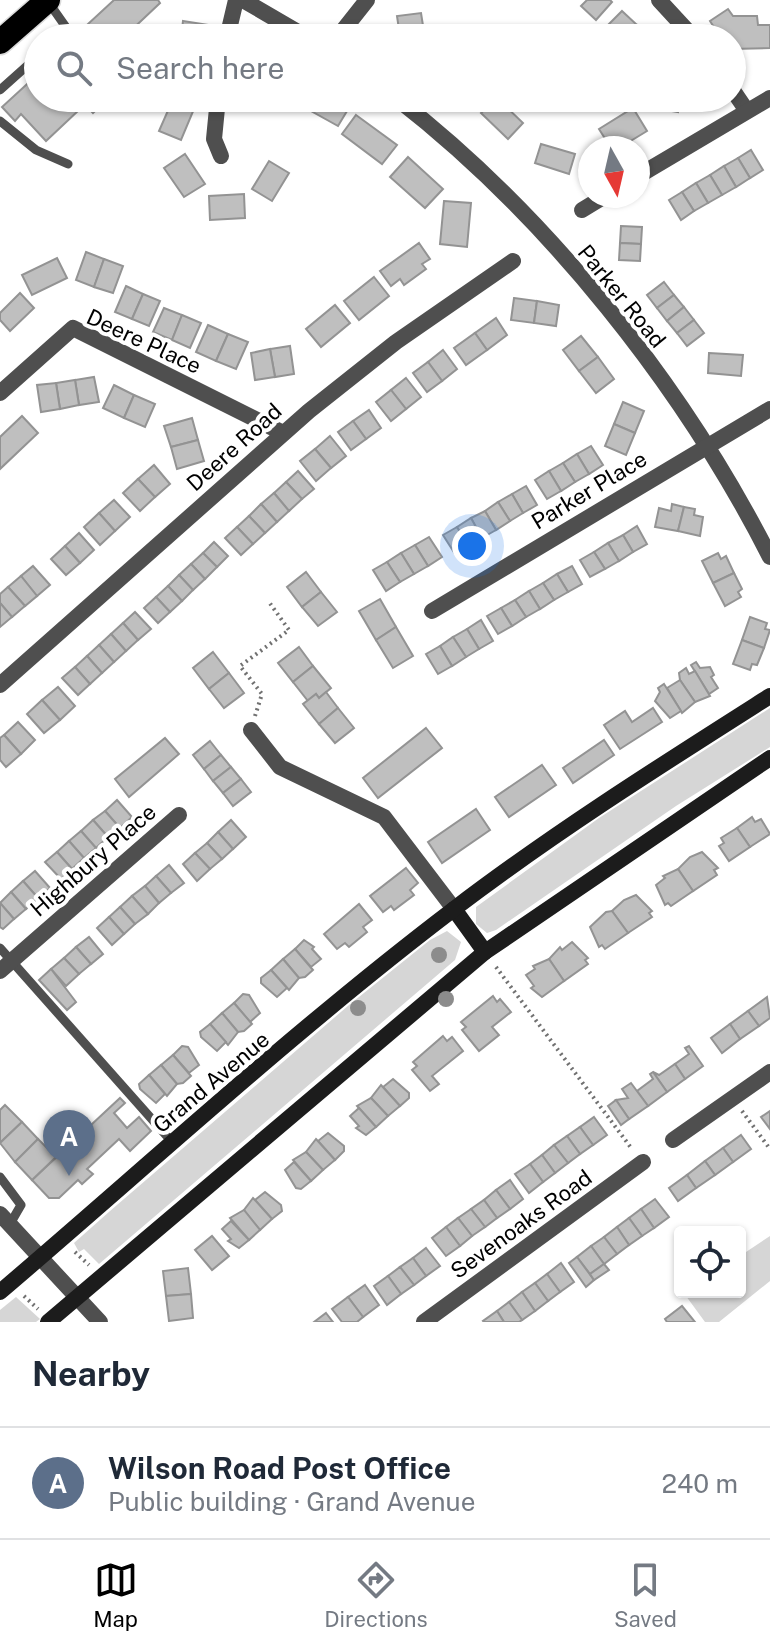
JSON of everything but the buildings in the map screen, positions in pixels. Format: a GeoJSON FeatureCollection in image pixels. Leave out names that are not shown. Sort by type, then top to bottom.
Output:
{"type":"FeatureCollection","features":[{"type":"Feature","properties":{"kind":"highway"},"geometry":{"type":"LineString","coordinates":[[0,42],[48,0]]}},
{"type":"Feature","properties":{"kind":"street"},"geometry":{"type":"LineString","coordinates":[[230,24],[236,0]]}},
{"type":"Feature","properties":{"kind":"street"},"geometry":{"type":"LineString","coordinates":[[243,0],[284,24]]}},
{"type":"Feature","properties":{"kind":"street"},"geometry":{"type":"LineString","coordinates":[[348,24],[367,0]]}},
{"type":"Feature","properties":{"kind":"street"},"geometry":{"type":"LineString","coordinates":[[659,0],[681,24]]}},
{"type":"Feature","properties":{"kind":"street"},"geometry":{"type":"LineString","coordinates":[[747,111],[770,98]]}},
{"type":"Feature","properties":{"kind":"street"},"geometry":{"type":"LineString","coordinates":[[217,112],[214,139],[221,156]]}},
{"type":"Feature","properties":{"kind":"street","name":"Parker Road"},"geometry":{"type":"LineString","coordinates":[[412,112],[521,210],[651,366],[706,445],[770,557]]}},
{"type":"Feature","properties":{"kind":"street"},"geometry":{"type":"LineString","coordinates":[[650,169],[745,112]]}},
{"type":"Feature","properties":{"kind":"street","name":"Deere Road"},"geometry":{"type":"LineString","coordinates":[[0,685],[283,433],[396,342],[513,261]]}},
{"type":"Feature","properties":{"kind":"street","name":"Deere Place"},"geometry":{"type":"LineString","coordinates":[[0,393],[73,328],[283,433]]}},
{"type":"Feature","properties":{"kind":"street","name":"Parker Place"},"geometry":{"type":"LineString","coordinates":[[432,611],[770,409]]}},
{"type":"Feature","properties":{"kind":"street","name":"Grand Avenue"},"geometry":{"type":"LineString","coordinates":[[0,1292],[454,909],[646,775],[770,696]]}},
{"type":"Feature","properties":{"kind":"street"},"geometry":{"type":"LineString","coordinates":[[251,730],[280,767],[384,817],[485,952]]}},
{"type":"Feature","properties":{"kind":"street"},"geometry":{"type":"LineString","coordinates":[[45,1318],[75,1299],[485,952],[770,758]]}},
{"type":"Feature","properties":{"kind":"street","name":"Highbury Place"},"geometry":{"type":"LineString","coordinates":[[4,960],[179,815]]}},
{"type":"Feature","properties":{"kind":"street"},"geometry":{"type":"LineString","coordinates":[[673,1140],[770,1072]]}},
{"type":"Feature","properties":{"kind":"street","name":"Sevenoaks Road"},"geometry":{"type":"LineString","coordinates":[[424,1322],[643,1162]]}},
{"type":"Feature","properties":{"kind":"street"},"geometry":{"type":"LineString","coordinates":[[5,1219],[75,1299],[100,1322]]}},
{"type":"Feature","properties":{"kind":"lane"},"geometry":{"type":"LineString","coordinates":[[48,0],[64,24]]}},
{"type":"Feature","properties":{"kind":"lane"},"geometry":{"type":"LineString","coordinates":[[0,90],[24,69]]}},
{"type":"Feature","properties":{"kind":"lane"},"geometry":{"type":"LineString","coordinates":[[0,121],[36,150],[68,164]]}},
{"type":"Feature","properties":{"kind":"lane"},"geometry":{"type":"LineString","coordinates":[[4,960],[173,1143]]}},
{"type":"Feature","properties":{"kind":"lane"},"geometry":{"type":"LineString","coordinates":[[0,1177],[21,1205],[5,1219]]}},
{"type":"Feature","properties":{"kind":"path"},"geometry":{"type":"LineString","coordinates":[[251,730],[262,694],[240,666],[289,630],[269,602]]}},
{"type":"Feature","properties":{"kind":"path"},"geometry":{"type":"LineString","coordinates":[[485,952],[643,1162]]}},
{"type":"Feature","properties":{"kind":"path"},"geometry":{"type":"LineString","coordinates":[[733,1099],[770,1149]]}},
{"type":"Feature","properties":{"kind":"path"},"geometry":{"type":"LineString","coordinates":[[68,1244],[91,1267]]}},
{"type":"Feature","properties":{"kind":"path"},"geometry":{"type":"LineString","coordinates":[[20,1291],[45,1318]]}},
{"type":"Feature","properties":{"kind":"shaded area"},"geometry":{"type":"Polygon","coordinates":[[[770,708],[770,747],[676,806],[496,930],[487,933],[476,924],[476,907],[599,818],[770,708]]]}},
{"type":"Feature","properties":{"kind":"shaded area"},"geometry":{"type":"Polygon","coordinates":[[[447,931],[461,942],[455,960],[99,1264],[84,1249],[79,1252],[74,1243],[110,1211],[349,1005],[430,940],[447,931]]]}},
{"type":"Feature","properties":{"kind":"shaded area"},"geometry":{"type":"Polygon","coordinates":[[[770,1236],[770,1281],[719,1322],[705,1322],[687,1298],[746,1298],[746,1252],[770,1236]]]}},
{"type":"Feature","properties":{"kind":"shaded area"},"geometry":{"type":"Polygon","coordinates":[[[16,1297],[40,1319],[36,1322],[0,1322],[0,1310],[16,1297]]]}},
{"type":"Feature","properties":{"kind":"place","name":"Wilson Road Post Office"},"geometry":{"type":"Point","coordinates":[69,1176]}}]}
